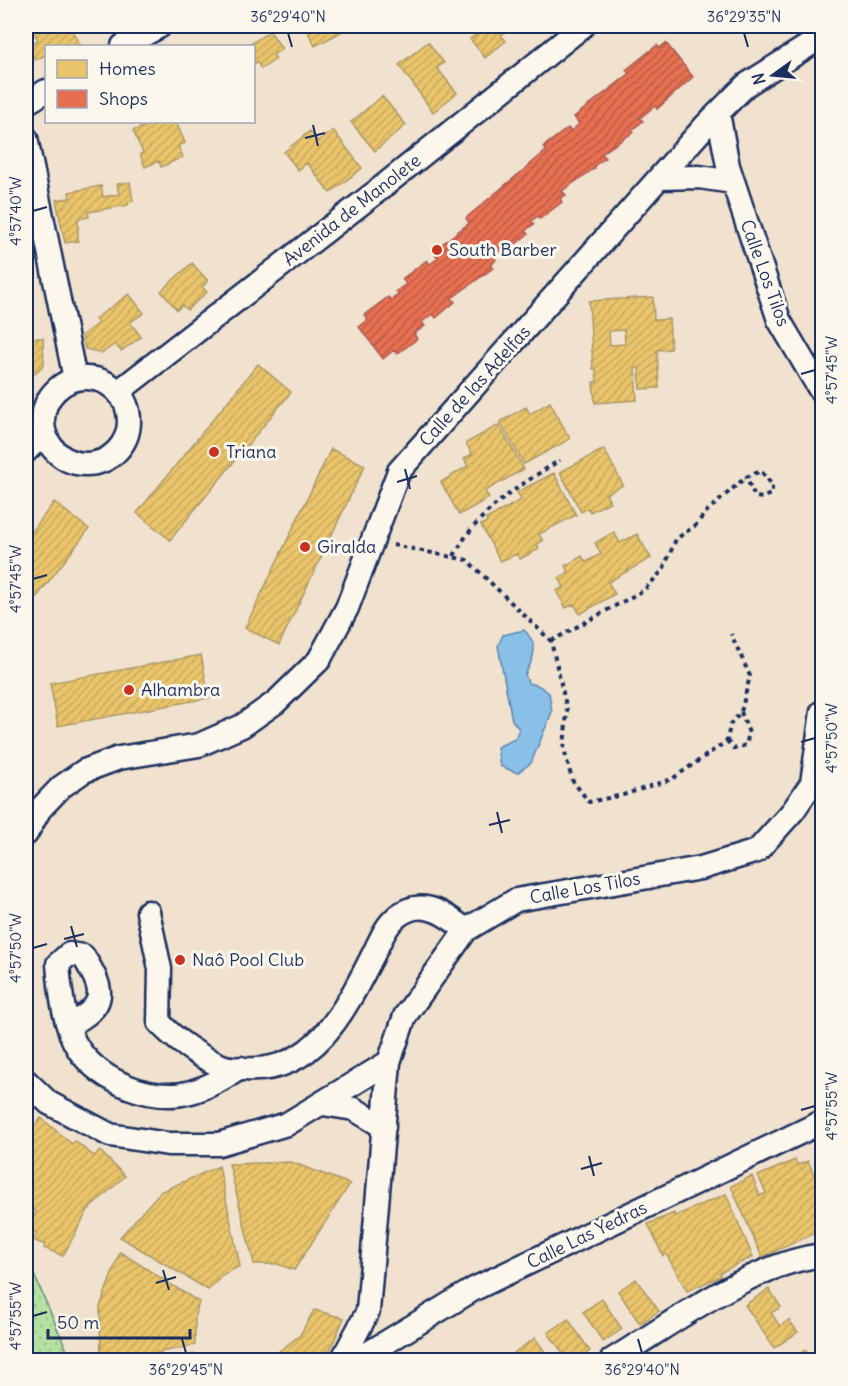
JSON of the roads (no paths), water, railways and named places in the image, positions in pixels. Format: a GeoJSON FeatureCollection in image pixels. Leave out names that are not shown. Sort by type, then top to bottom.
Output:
{"type":"FeatureCollection","features":[{"type":"Feature","properties":{"kind":"street"},"geometry":{"type":"LineString","coordinates":[[125,45],[160,26]]}},
{"type":"Feature","properties":{"kind":"street","name":"Avenida de Manolete"},"geometry":{"type":"LineString","coordinates":[[118,392],[376,192],[583,26]]}},
{"type":"Feature","properties":{"kind":"street","name":"Calle de las Adelfas"},"geometry":{"type":"LineString","coordinates":[[26,834],[40,809],[61,787],[84,771],[119,758],[199,745],[242,726],[276,702],[318,660],[346,608],[399,471],[718,114],[746,86],[822,37]]}},
{"type":"Feature","properties":{"kind":"street"},"geometry":{"type":"LineString","coordinates":[[26,103],[45,92]]}},
{"type":"Feature","properties":{"kind":"street","name":"Calle Los Tilos"},"geometry":{"type":"LineString","coordinates":[[718,114],[733,182],[779,320],[822,393]]}},
{"type":"Feature","properties":{"kind":"street"},"geometry":{"type":"LineString","coordinates":[[26,138],[75,379]]}},
{"type":"Feature","properties":{"kind":"street"},"geometry":{"type":"LineString","coordinates":[[659,178],[699,177],[733,182]]}},
{"type":"Feature","properties":{"kind":"street"},"geometry":{"type":"LineString","coordinates":[[26,451],[38,419],[55,391],[75,379],[98,379],[118,392],[125,401],[130,422],[123,444],[108,459],[86,465],[75,463],[56,452],[38,419]]}},
{"type":"Feature","properties":{"kind":"street","name":"Calle Los Tilos"},"geometry":{"type":"LineString","coordinates":[[342,1360],[368,1311],[389,1062],[405,1016],[466,930],[516,900],[701,868],[757,851],[793,811],[812,783],[822,712]]}},
{"type":"Feature","properties":{"kind":"street"},"geometry":{"type":"LineString","coordinates":[[148,912],[160,969],[159,1022],[170,1035],[223,1067],[261,1070],[296,1059],[321,1041],[349,1002],[389,923],[409,909],[429,908],[466,930]]}},
{"type":"Feature","properties":{"kind":"street"},"geometry":{"type":"LineString","coordinates":[[69,1025],[79,1049],[99,1070],[124,1086],[152,1094],[188,1093],[210,1086],[241,1068]]}},
{"type":"Feature","properties":{"kind":"street"},"geometry":{"type":"LineString","coordinates":[[26,1081],[49,1103],[110,1135],[168,1144],[219,1144],[287,1124],[389,1062]]}},
{"type":"Feature","properties":{"kind":"street"},"geometry":{"type":"LineString","coordinates":[[323,1104],[354,1109],[384,1127]]}},
{"type":"Feature","properties":{"kind":"street","name":"Calle Las Yedras"},"geometry":{"type":"LineString","coordinates":[[357,1360],[474,1289],[822,1122]]}},
{"type":"Feature","properties":{"kind":"street"},"geometry":{"type":"LineString","coordinates":[[612,1360],[741,1282],[793,1260],[822,1255]]}},
{"type":"Feature","properties":{"kind":"street"},"geometry":{"type":"LineString","coordinates":[[368,1311],[387,1323],[418,1323]]}},
{"type":"Feature","properties":{"kind":"water"},"geometry":{"type":"Polygon","coordinates":[[[524,630],[534,646],[533,656],[525,674],[528,683],[539,686],[549,693],[552,712],[531,763],[517,773],[500,766],[497,747],[515,739],[519,729],[512,720],[498,646],[503,635],[524,630]]]}},
{"type":"Feature","properties":{"kind":"place","name":"South Barber"},"geometry":{"type":"Point","coordinates":[437,250]}},
{"type":"Feature","properties":{"kind":"place","name":"Triana"},"geometry":{"type":"Point","coordinates":[214,452]}},
{"type":"Feature","properties":{"kind":"place","name":"Giralda"},"geometry":{"type":"Point","coordinates":[305,547]}},
{"type":"Feature","properties":{"kind":"place","name":"Alhambra"},"geometry":{"type":"Point","coordinates":[129,690]}},
{"type":"Feature","properties":{"kind":"place","name":"Naô Pool Club"},"geometry":{"type":"Point","coordinates":[180,960]}}]}
